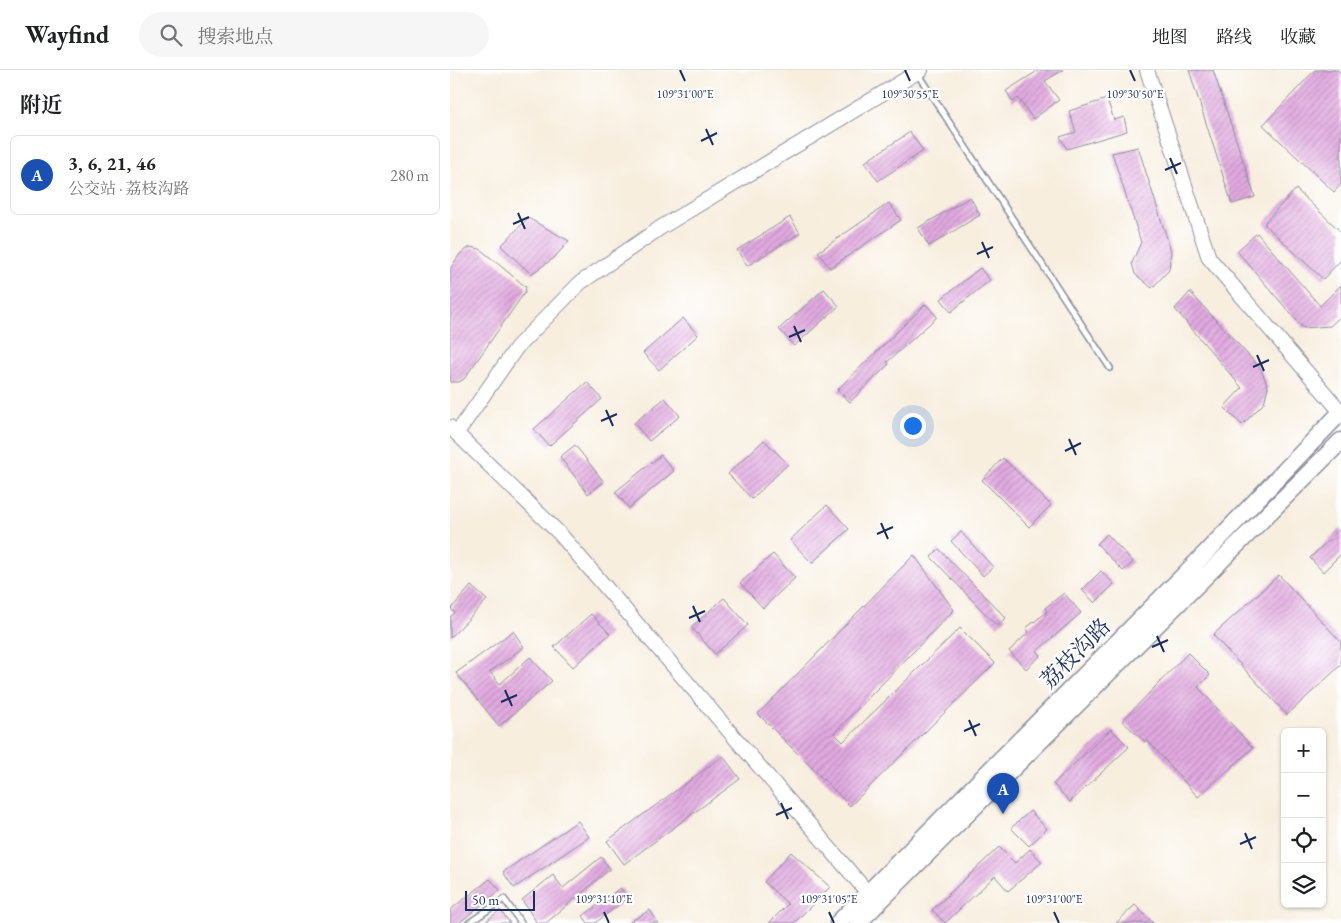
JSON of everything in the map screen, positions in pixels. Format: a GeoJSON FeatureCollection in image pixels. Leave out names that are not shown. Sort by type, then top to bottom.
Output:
{"type":"FeatureCollection","features":[{"type":"Feature","properties":{"kind":"main road","name":"荔枝沟路"},"geometry":{"type":"LineString","coordinates":[[838,923],[1194,565],[1341,412]]}},
{"type":"Feature","properties":{"kind":"main road","name":"荔枝沟路"},"geometry":{"type":"LineString","coordinates":[[858,923],[1341,441]]}},
{"type":"Feature","properties":{"kind":"street"},"geometry":{"type":"LineString","coordinates":[[1147,70],[1210,258],[1341,412]]}},
{"type":"Feature","properties":{"kind":"street"},"geometry":{"type":"LineString","coordinates":[[868,893],[560,534],[454,430],[518,347],[580,283],[660,228],[919,71]]}},
{"type":"Feature","properties":{"kind":"lane"},"geometry":{"type":"LineString","coordinates":[[919,71],[1110,368]]}},
{"type":"Feature","properties":{"kind":"lane"},"geometry":{"type":"LineString","coordinates":[[469,923],[504,899],[521,923]]}},
{"type":"Feature","properties":{"kind":"building"},"geometry":{"type":"Polygon","coordinates":[[[1039,70],[1063,70],[1045,81],[1059,100],[1033,119],[1018,98],[1013,102],[1006,91],[1039,70]]]}},
{"type":"Feature","properties":{"kind":"building"},"geometry":{"type":"Polygon","coordinates":[[[1189,70],[1213,70],[1255,197],[1232,204],[1189,70]]]}},
{"type":"Feature","properties":{"kind":"building"},"geometry":{"type":"Polygon","coordinates":[[[1315,70],[1337,70],[1341,73],[1341,184],[1334,192],[1263,125],[1315,70]]]}},
{"type":"Feature","properties":{"kind":"building"},"geometry":{"type":"Polygon","coordinates":[[[1107,99],[1114,120],[1124,117],[1127,131],[1067,149],[1060,137],[1076,132],[1069,111],[1107,99]]]}},
{"type":"Feature","properties":{"kind":"building"},"geometry":{"type":"Polygon","coordinates":[[[910,132],[923,151],[878,181],[865,162],[910,132]]]}},
{"type":"Feature","properties":{"kind":"building"},"geometry":{"type":"Polygon","coordinates":[[[1138,147],[1171,251],[1169,270],[1152,288],[1135,274],[1132,263],[1141,242],[1112,153],[1138,147]]]}},
{"type":"Feature","properties":{"kind":"building"},"geometry":{"type":"Polygon","coordinates":[[[1296,189],[1341,232],[1341,260],[1323,279],[1265,225],[1265,222],[1296,189]]]}},
{"type":"Feature","properties":{"kind":"building"},"geometry":{"type":"Polygon","coordinates":[[[970,197],[980,215],[929,246],[918,228],[970,197]]]}},
{"type":"Feature","properties":{"kind":"building"},"geometry":{"type":"Polygon","coordinates":[[[889,203],[901,220],[830,268],[818,252],[889,203]]]}},
{"type":"Feature","properties":{"kind":"building"},"geometry":{"type":"Polygon","coordinates":[[[790,217],[800,233],[747,266],[737,250],[790,217]]]}},
{"type":"Feature","properties":{"kind":"building"},"geometry":{"type":"Polygon","coordinates":[[[528,218],[569,241],[554,258],[531,274],[501,246],[528,218]]]}},
{"type":"Feature","properties":{"kind":"building"},"geometry":{"type":"Polygon","coordinates":[[[1257,233],[1320,306],[1341,285],[1341,316],[1330,326],[1303,328],[1237,251],[1257,233]]]}},
{"type":"Feature","properties":{"kind":"building"},"geometry":{"type":"Polygon","coordinates":[[[470,247],[480,249],[526,287],[525,292],[464,379],[459,382],[450,382],[450,269],[460,254],[470,247]]]}},
{"type":"Feature","properties":{"kind":"building"},"geometry":{"type":"Polygon","coordinates":[[[980,268],[990,280],[951,312],[941,299],[980,268]]]}},
{"type":"Feature","properties":{"kind":"building"},"geometry":{"type":"Polygon","coordinates":[[[824,289],[839,306],[794,346],[779,329],[824,289]]]}},
{"type":"Feature","properties":{"kind":"building"},"geometry":{"type":"Polygon","coordinates":[[[1190,292],[1261,369],[1268,387],[1264,403],[1242,425],[1224,407],[1242,388],[1175,309],[1190,292]]]}},
{"type":"Feature","properties":{"kind":"building"},"geometry":{"type":"Polygon","coordinates":[[[926,304],[937,317],[887,362],[889,364],[850,402],[837,390],[926,304]]]}},
{"type":"Feature","properties":{"kind":"building"},"geometry":{"type":"Polygon","coordinates":[[[683,318],[698,335],[659,370],[643,353],[683,318]]]}},
{"type":"Feature","properties":{"kind":"building"},"geometry":{"type":"Polygon","coordinates":[[[587,382],[602,399],[549,446],[534,429],[587,382]]]}},
{"type":"Feature","properties":{"kind":"building"},"geometry":{"type":"Polygon","coordinates":[[[665,398],[680,416],[649,441],[634,423],[665,398]]]}},
{"type":"Feature","properties":{"kind":"building"},"geometry":{"type":"Polygon","coordinates":[[[764,440],[788,464],[752,499],[728,474],[764,440]]]}},
{"type":"Feature","properties":{"kind":"building"},"geometry":{"type":"Polygon","coordinates":[[[575,445],[604,482],[588,494],[560,457],[575,445]]]}},
{"type":"Feature","properties":{"kind":"building"},"geometry":{"type":"Polygon","coordinates":[[[661,455],[674,471],[629,508],[615,492],[661,455]]]}},
{"type":"Feature","properties":{"kind":"building"},"geometry":{"type":"Polygon","coordinates":[[[1003,458],[1051,505],[1029,527],[982,480],[1003,458]]]}},
{"type":"Feature","properties":{"kind":"building"},"geometry":{"type":"Polygon","coordinates":[[[827,505],[849,529],[812,563],[790,540],[827,505]]]}},
{"type":"Feature","properties":{"kind":"building"},"geometry":{"type":"Polygon","coordinates":[[[1341,528],[1341,554],[1323,572],[1310,558],[1341,528]]]}},
{"type":"Feature","properties":{"kind":"building"},"geometry":{"type":"Polygon","coordinates":[[[961,532],[993,567],[983,576],[951,541],[961,532]]]}},
{"type":"Feature","properties":{"kind":"building"},"geometry":{"type":"Polygon","coordinates":[[[1107,534],[1133,562],[1123,571],[1097,544],[1107,534]]]}},
{"type":"Feature","properties":{"kind":"building"},"geometry":{"type":"Polygon","coordinates":[[[939,549],[1006,618],[997,626],[931,557],[939,549]]]}},
{"type":"Feature","properties":{"kind":"building"},"geometry":{"type":"Polygon","coordinates":[[[773,554],[795,578],[763,608],[740,583],[773,554]]]}},
{"type":"Feature","properties":{"kind":"building"},"geometry":{"type":"Polygon","coordinates":[[[914,555],[954,610],[834,733],[843,742],[960,628],[995,663],[850,806],[758,714],[914,555]]]}},
{"type":"Feature","properties":{"kind":"building"},"geometry":{"type":"Polygon","coordinates":[[[1101,571],[1114,584],[1095,603],[1082,590],[1101,571]]]}},
{"type":"Feature","properties":{"kind":"building"},"geometry":{"type":"Polygon","coordinates":[[[1279,575],[1341,642],[1341,665],[1287,715],[1213,635],[1279,575]]]}},
{"type":"Feature","properties":{"kind":"building"},"geometry":{"type":"Polygon","coordinates":[[[471,586],[487,600],[450,638],[450,617],[455,613],[451,609],[471,586]]]}},
{"type":"Feature","properties":{"kind":"building"},"geometry":{"type":"Polygon","coordinates":[[[1064,593],[1081,613],[1037,651],[1041,655],[1026,669],[1009,651],[1029,632],[1026,628],[1047,612],[1045,608],[1064,593]]]}},
{"type":"Feature","properties":{"kind":"building"},"geometry":{"type":"Polygon","coordinates":[[[724,598],[748,625],[715,654],[691,627],[724,598]]]}},
{"type":"Feature","properties":{"kind":"building"},"geometry":{"type":"Polygon","coordinates":[[[591,614],[610,634],[573,667],[554,647],[591,614]]]}},
{"type":"Feature","properties":{"kind":"building"},"geometry":{"type":"Polygon","coordinates":[[[513,631],[524,647],[490,672],[500,684],[530,657],[552,681],[499,726],[456,673],[513,631]]]}},
{"type":"Feature","properties":{"kind":"building"},"geometry":{"type":"Polygon","coordinates":[[[1188,653],[1210,675],[1198,687],[1253,748],[1198,797],[1147,740],[1145,742],[1122,721],[1188,653]]]}},
{"type":"Feature","properties":{"kind":"building"},"geometry":{"type":"Polygon","coordinates":[[[1111,729],[1129,747],[1070,802],[1053,784],[1111,729]]]}},
{"type":"Feature","properties":{"kind":"building"},"geometry":{"type":"Polygon","coordinates":[[[723,756],[740,779],[624,864],[607,841],[723,756]]]}},
{"type":"Feature","properties":{"kind":"building"},"geometry":{"type":"Polygon","coordinates":[[[1030,811],[1047,829],[1029,846],[1011,828],[1030,811]]]}},
{"type":"Feature","properties":{"kind":"building"},"geometry":{"type":"Polygon","coordinates":[[[578,821],[589,837],[514,888],[503,872],[578,821]]]}},
{"type":"Feature","properties":{"kind":"building"},"geometry":{"type":"Polygon","coordinates":[[[999,847],[1015,863],[1030,849],[1042,862],[1008,891],[995,876],[945,923],[932,910],[999,847]]]}},
{"type":"Feature","properties":{"kind":"building"},"geometry":{"type":"Polygon","coordinates":[[[791,852],[830,887],[794,923],[769,923],[788,904],[764,882],[791,852]]]}},
{"type":"Feature","properties":{"kind":"building"},"geometry":{"type":"Polygon","coordinates":[[[601,857],[610,869],[546,923],[537,923],[522,900],[553,875],[563,888],[601,857]]]}},
{"type":"Feature","properties":{"kind":"building"},"geometry":{"type":"Polygon","coordinates":[[[490,879],[500,890],[459,923],[450,923],[450,910],[490,879]]]}},
{"type":"Feature","properties":{"kind":"building"},"geometry":{"type":"Polygon","coordinates":[[[620,888],[628,898],[595,923],[588,923],[583,916],[620,888]]]}},
{"type":"Feature","properties":{"kind":"building"},"geometry":{"type":"Polygon","coordinates":[[[1135,905],[1153,923],[1116,923],[1135,905]]]}},
{"type":"Feature","properties":{"kind":"building"},"geometry":{"type":"Polygon","coordinates":[[[500,910],[510,923],[484,923],[500,910]]]}},
{"type":"Feature","properties":{"kind":"building"},"geometry":{"type":"Polygon","coordinates":[[[650,910],[658,923],[628,923],[650,910]]]}},
{"type":"Feature","properties":{"kind":"place","name":"3, 6, 21, 46"},"geometry":{"type":"Point","coordinates":[1003,814]}}]}
